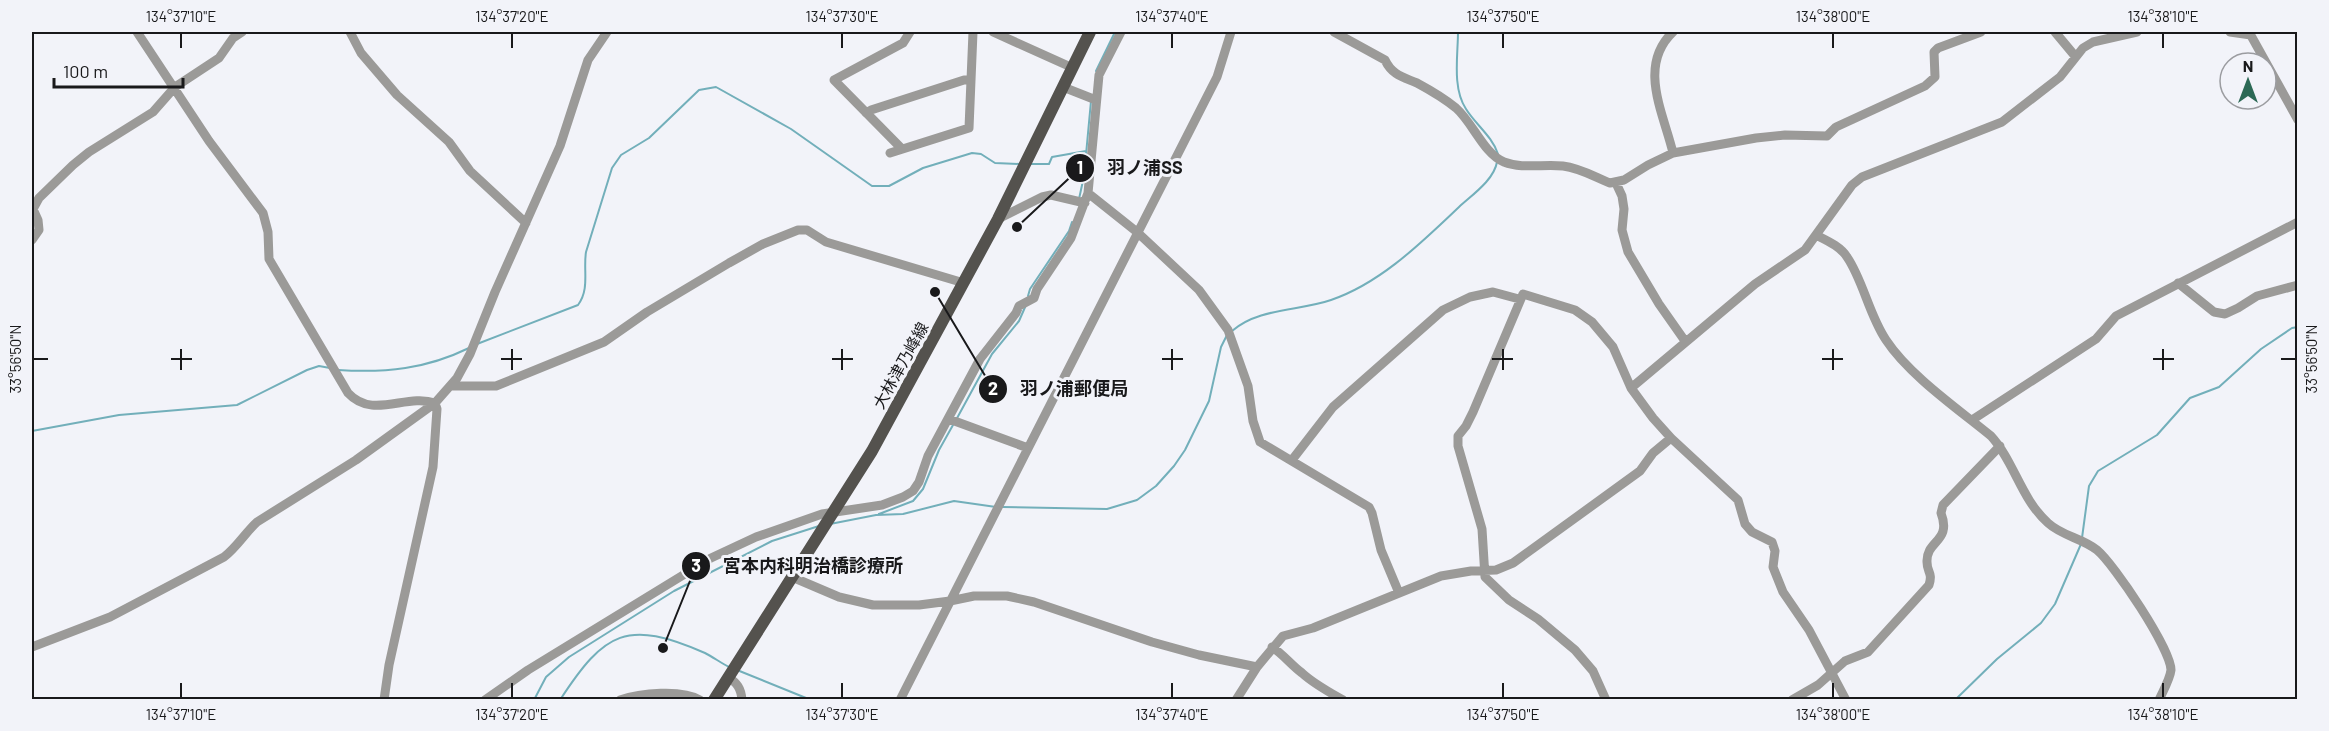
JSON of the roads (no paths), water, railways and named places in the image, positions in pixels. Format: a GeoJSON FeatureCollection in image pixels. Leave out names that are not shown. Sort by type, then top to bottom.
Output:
{"type":"FeatureCollection","features":[{"type":"Feature","properties":{"kind":"main road","name":"大林津乃峰線"},"geometry":{"type":"LineString","coordinates":[[714,699],[872,451],[998,219],[1090,32]]}},
{"type":"Feature","properties":{"kind":"street"},"geometry":{"type":"LineString","coordinates":[[137,32],[210,141],[263,213],[268,231],[269,259],[348,393],[354,400],[380,407],[424,399],[435,403]]}},
{"type":"Feature","properties":{"kind":"street"},"geometry":{"type":"LineString","coordinates":[[32,240],[39,230],[33,209],[39,198],[89,152],[153,111],[175,87],[219,58],[233,38],[242,32]]}},
{"type":"Feature","properties":{"kind":"street"},"geometry":{"type":"LineString","coordinates":[[350,32],[361,53],[397,94],[449,142],[470,171],[526,223]]}},
{"type":"Feature","properties":{"kind":"street"},"geometry":{"type":"LineString","coordinates":[[32,647],[110,617],[224,557],[235,548],[257,522],[356,460],[435,403],[450,386],[470,354],[560,146],[588,60],[607,32]]}},
{"type":"Feature","properties":{"kind":"street"},"geometry":{"type":"LineString","coordinates":[[902,149],[834,80],[903,43],[910,32]]}},
{"type":"Feature","properties":{"kind":"street"},"geometry":{"type":"LineString","coordinates":[[890,153],[969,128],[973,32]]}},
{"type":"Feature","properties":{"kind":"street"},"geometry":{"type":"LineString","coordinates":[[993,32],[1073,68]]}},
{"type":"Feature","properties":{"kind":"street"},"geometry":{"type":"LineString","coordinates":[[485,699],[528,670],[711,558],[756,537],[822,514],[830,517],[882,505],[913,491],[919,482],[928,456],[953,421],[980,359],[1019,306],[1034,298],[1037,289],[1071,238],[1086,198],[1099,75],[1121,32]]}},
{"type":"Feature","properties":{"kind":"street"},"geometry":{"type":"LineString","coordinates":[[900,699],[1217,77],[1231,32]]}},
{"type":"Feature","properties":{"kind":"street"},"geometry":{"type":"LineString","coordinates":[[1334,32],[1385,60],[1389,68],[1398,76],[1417,84],[1454,106],[1466,117],[1499,160],[1513,166],[1541,164],[1566,166],[1587,172],[1610,183],[1616,183],[1673,153],[1756,138],[1785,135],[1827,136],[1836,127],[1925,86],[1935,77],[1934,52],[1938,48],[1981,32]]}},
{"type":"Feature","properties":{"kind":"street"},"geometry":{"type":"LineString","coordinates":[[1673,32],[1661,44],[1655,67],[1655,91],[1673,153]]}},
{"type":"Feature","properties":{"kind":"street"},"geometry":{"type":"LineString","coordinates":[[2055,32],[2075,56]]}},
{"type":"Feature","properties":{"kind":"street"},"geometry":{"type":"LineString","coordinates":[[1631,388],[1755,284],[1805,250],[1818,236],[1852,185],[1862,177],[2002,122],[2060,77],[2083,48],[2093,42],[2137,32]]}},
{"type":"Feature","properties":{"kind":"street"},"geometry":{"type":"LineString","coordinates":[[2230,32],[2250,33],[2298,120]]}},
{"type":"Feature","properties":{"kind":"street"},"geometry":{"type":"LineString","coordinates":[[866,113],[964,80],[971,80]]}},
{"type":"Feature","properties":{"kind":"street"},"geometry":{"type":"LineString","coordinates":[[1063,87],[1096,100]]}},
{"type":"Feature","properties":{"kind":"street"},"geometry":{"type":"LineString","coordinates":[[1616,183],[1623,202],[1622,230],[1628,252],[1659,304],[1685,341]]}},
{"type":"Feature","properties":{"kind":"street"},"geometry":{"type":"LineString","coordinates":[[998,219],[1042,197],[1051,195],[1086,198],[1137,232],[1199,290],[1229,334],[1248,386],[1253,421],[1260,442],[1369,507],[1381,550],[1399,593]]}},
{"type":"Feature","properties":{"kind":"street"},"geometry":{"type":"LineString","coordinates":[[1972,420],[2096,339],[2116,316],[2298,222]]}},
{"type":"Feature","properties":{"kind":"street"},"geometry":{"type":"LineString","coordinates":[[450,386],[496,386],[604,342],[647,312],[729,263],[763,244],[798,230],[807,230],[826,242],[964,283]]}},
{"type":"Feature","properties":{"kind":"street"},"geometry":{"type":"LineString","coordinates":[[1818,236],[1847,256],[1887,342],[1928,385],[2000,446],[2011,470],[2031,502],[2049,524],[2088,543],[2099,551],[2140,604],[2170,662],[2170,674],[2159,699]]}},
{"type":"Feature","properties":{"kind":"street"},"geometry":{"type":"LineString","coordinates":[[2178,283],[2214,312],[2225,314],[2257,296],[2298,285]]}},
{"type":"Feature","properties":{"kind":"street"},"geometry":{"type":"LineString","coordinates":[[1292,460],[1333,407],[1443,310],[1470,297],[1493,292],[1519,299]]}},
{"type":"Feature","properties":{"kind":"street"},"geometry":{"type":"LineString","coordinates":[[1606,699],[1593,671],[1575,650],[1538,619],[1509,600],[1485,577],[1482,529],[1458,446],[1458,436],[1473,412],[1523,294],[1575,310],[1592,322],[1613,347],[1631,388],[1671,438],[1738,500],[1745,524],[1752,532],[1772,542],[1773,567],[1783,592],[1809,630],[1846,699]]}},
{"type":"Feature","properties":{"kind":"street"},"geometry":{"type":"LineString","coordinates":[[384,699],[389,665],[433,466],[437,410],[435,403]]}},
{"type":"Feature","properties":{"kind":"street"},"geometry":{"type":"LineString","coordinates":[[953,421],[1028,448]]}},
{"type":"Feature","properties":{"kind":"street"},"geometry":{"type":"LineString","coordinates":[[1236,699],[1257,667],[1283,636],[1313,628],[1441,576],[1496,570],[1513,563],[1640,471],[1653,453],[1671,438]]}},
{"type":"Feature","properties":{"kind":"street"},"geometry":{"type":"LineString","coordinates":[[1792,699],[1818,685],[1845,661],[1868,652],[1929,585],[1932,576],[1927,562],[1929,553],[1944,531],[1945,524],[1941,513],[1943,505],[2000,446]]}},
{"type":"Feature","properties":{"kind":"street"},"geometry":{"type":"LineString","coordinates":[[792,576],[861,604],[885,606],[950,602],[974,596],[1008,596],[1034,602],[1152,642],[1257,667]]}},
{"type":"Feature","properties":{"kind":"street"},"geometry":{"type":"LineString","coordinates":[[1272,647],[1286,656],[1300,672],[1323,689],[1343,699]]}},
{"type":"Feature","properties":{"kind":"street"},"geometry":{"type":"LineString","coordinates":[[731,672],[742,699]]}},
{"type":"Feature","properties":{"kind":"street"},"geometry":{"type":"LineString","coordinates":[[620,699],[632,695],[651,697],[683,694],[700,699]]}},
{"type":"Feature","properties":{"kind":"waterway"},"geometry":{"type":"LineString","coordinates":[[1096,71],[1115,32]]}},
{"type":"Feature","properties":{"kind":"waterway"},"geometry":{"type":"LineString","coordinates":[[1458,32],[1457,81],[1462,101],[1498,154]]}},
{"type":"Feature","properties":{"kind":"waterway"},"geometry":{"type":"LineString","coordinates":[[477,344],[578,305],[585,286],[586,252],[612,168],[621,155],[649,138],[699,90],[716,87],[791,129],[872,186],[889,186],[923,168],[972,153],[981,154],[995,163],[1020,164]]}},
{"type":"Feature","properties":{"kind":"waterway"},"geometry":{"type":"LineString","coordinates":[[1079,199],[1084,176],[1091,101]]}},
{"type":"Feature","properties":{"kind":"waterway"},"geometry":{"type":"LineString","coordinates":[[1028,164],[1049,164],[1052,157],[1086,151]]}},
{"type":"Feature","properties":{"kind":"waterway"},"geometry":{"type":"LineString","coordinates":[[1232,331],[1254,318],[1319,304],[1349,293],[1367,283],[1400,260],[1476,192],[1492,175],[1497,162]]}},
{"type":"Feature","properties":{"kind":"waterway"},"geometry":{"type":"LineString","coordinates":[[1028,296],[1030,289],[1069,231],[1072,222]]}},
{"type":"Feature","properties":{"kind":"waterway"},"geometry":{"type":"LineString","coordinates":[[956,420],[992,354],[1019,321],[1026,305]]}},
{"type":"Feature","properties":{"kind":"waterway"},"geometry":{"type":"LineString","coordinates":[[2082,538],[2089,486],[2098,471],[2157,435],[2190,398],[2219,387],[2261,349],[2292,328],[2298,327]]}},
{"type":"Feature","properties":{"kind":"waterway"},"geometry":{"type":"LineString","coordinates":[[1002,507],[1107,509],[1137,500],[1156,486],[1185,450],[1209,401],[1221,347],[1227,335]]}},
{"type":"Feature","properties":{"kind":"waterway"},"geometry":{"type":"LineString","coordinates":[[338,370],[373,371],[405,368],[437,361],[469,348]]}},
{"type":"Feature","properties":{"kind":"waterway"},"geometry":{"type":"LineString","coordinates":[[32,431],[119,415],[237,405],[307,370],[319,366],[330,368]]}},
{"type":"Feature","properties":{"kind":"waterway"},"geometry":{"type":"LineString","coordinates":[[879,514],[913,501],[923,489],[939,450],[953,425]]}},
{"type":"Feature","properties":{"kind":"waterway"},"geometry":{"type":"LineString","coordinates":[[830,524],[876,515],[903,514],[954,501],[996,507]]}},
{"type":"Feature","properties":{"kind":"waterway"},"geometry":{"type":"LineString","coordinates":[[534,700],[546,677],[569,657],[674,591],[772,541],[819,526]]}},
{"type":"Feature","properties":{"kind":"waterway"},"geometry":{"type":"LineString","coordinates":[[1955,700],[1997,659],[2041,623],[2055,604],[2081,544]]}},
{"type":"Feature","properties":{"kind":"waterway"},"geometry":{"type":"LineString","coordinates":[[560,700],[591,659],[605,646],[620,638],[637,635],[656,636],[705,653],[729,667]]}},
{"type":"Feature","properties":{"kind":"waterway"},"geometry":{"type":"LineString","coordinates":[[737,670],[811,700]]}},
{"type":"Feature","properties":{"kind":"place","name":"羽ノ浦SS"},"geometry":{"type":"Point","coordinates":[1017,227]}},
{"type":"Feature","properties":{"kind":"place","name":"羽ノ浦郵便局"},"geometry":{"type":"Point","coordinates":[935,292]}},
{"type":"Feature","properties":{"kind":"place","name":"宮本内科明治橋診療所"},"geometry":{"type":"Point","coordinates":[663,648]}}]}
